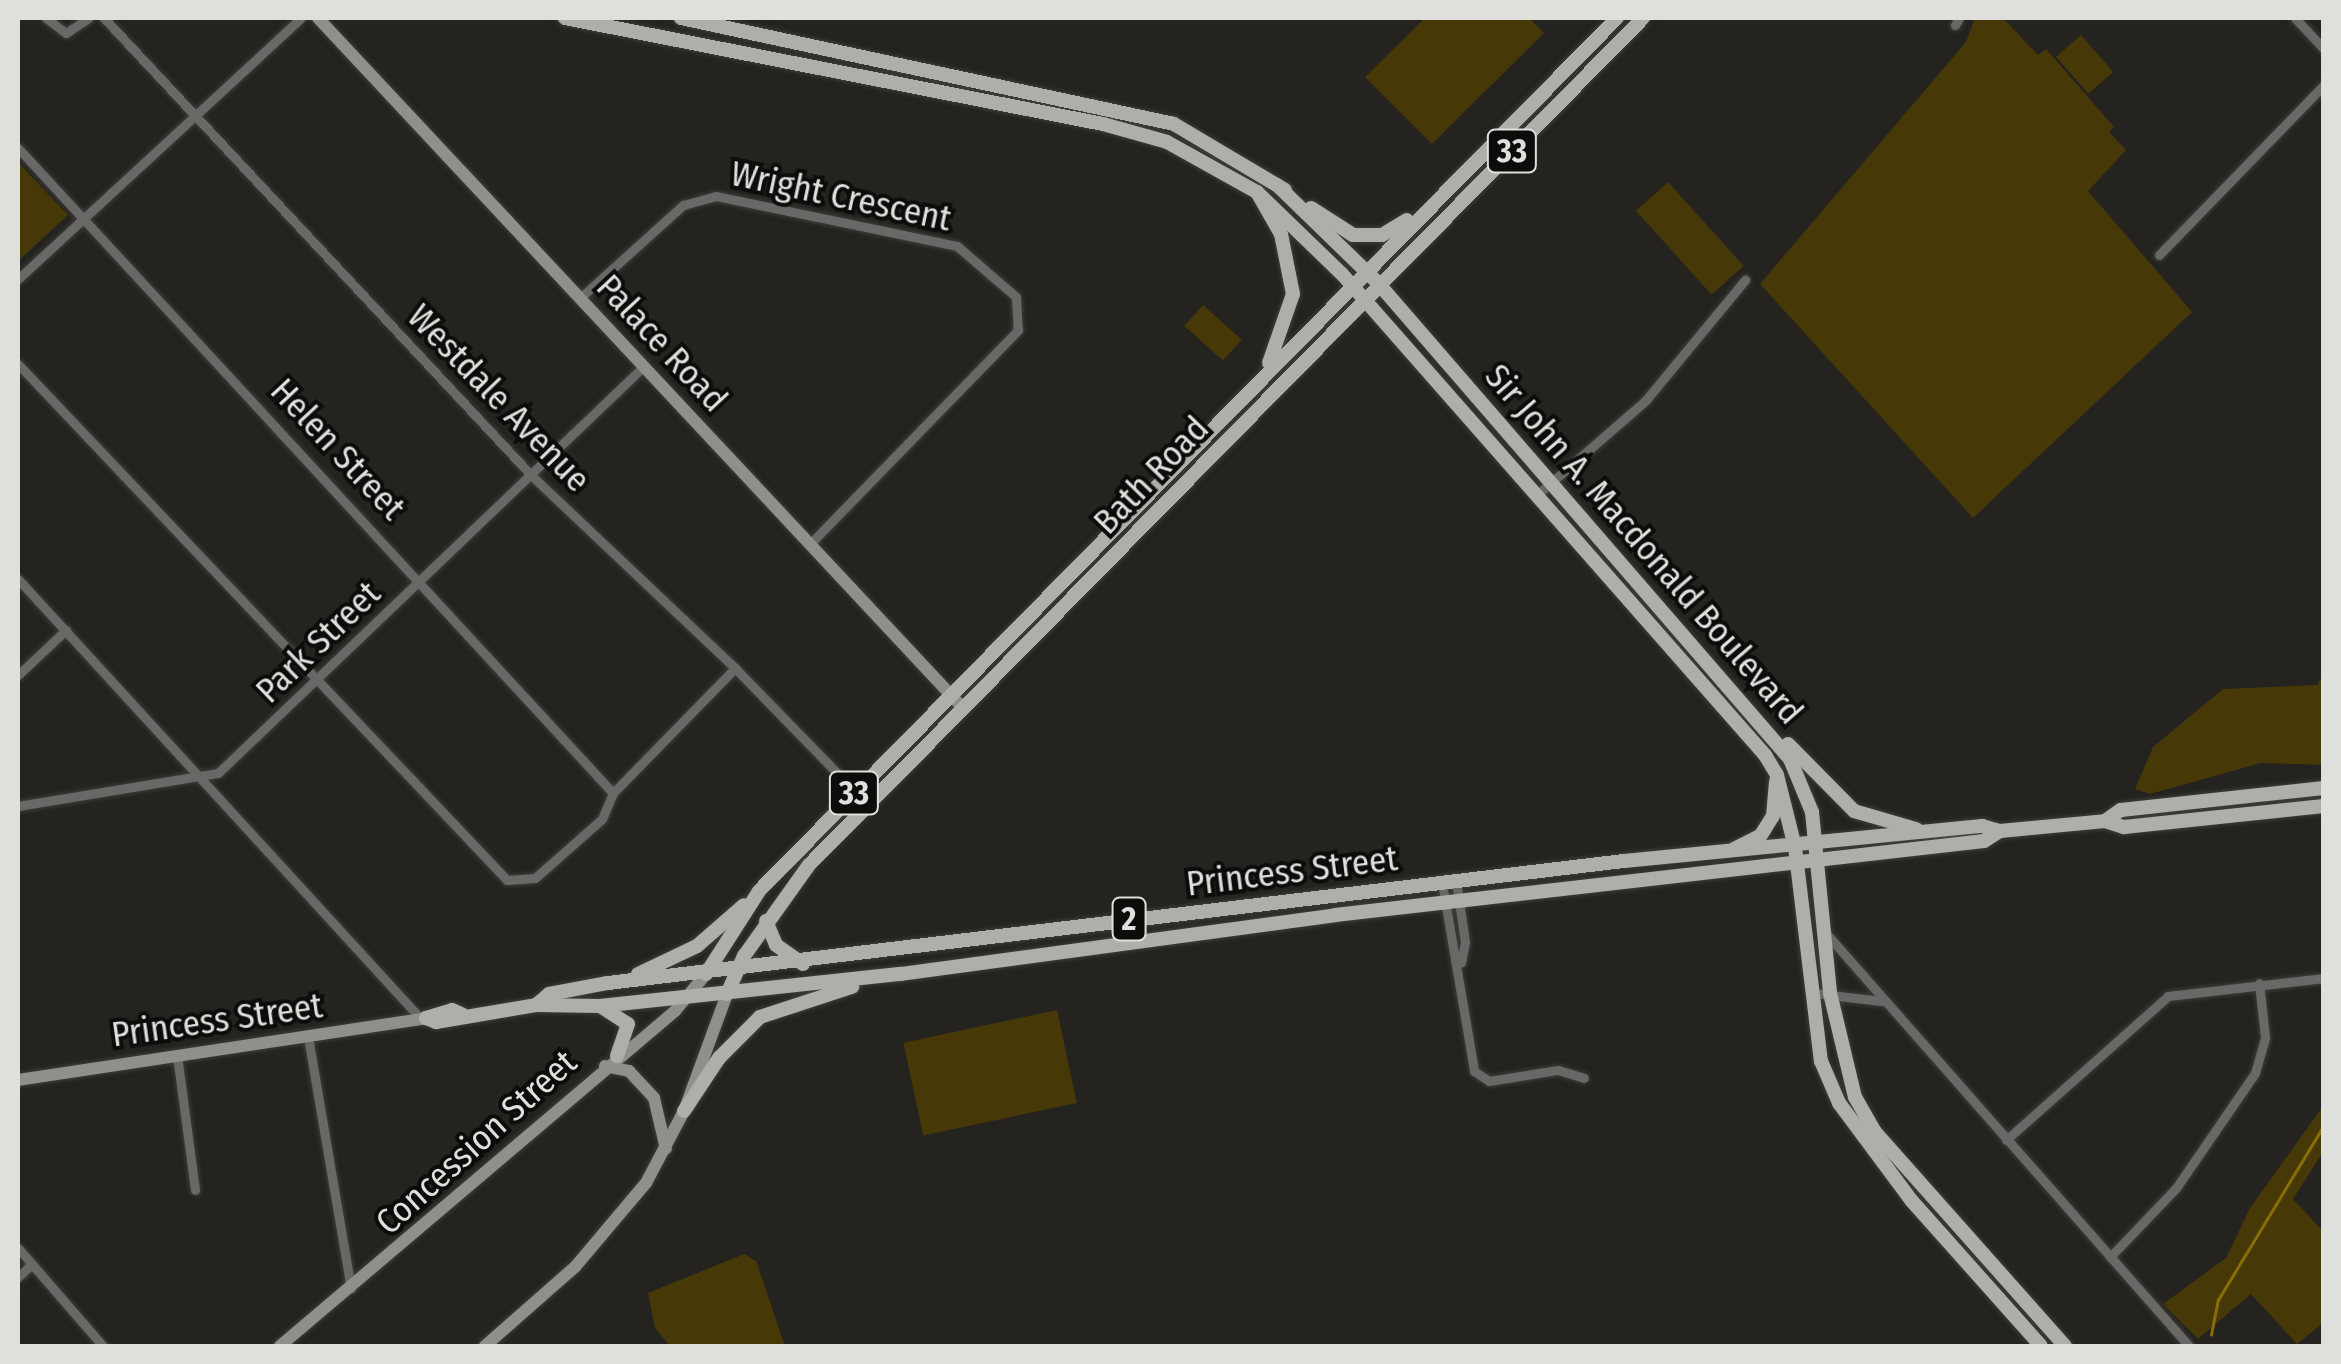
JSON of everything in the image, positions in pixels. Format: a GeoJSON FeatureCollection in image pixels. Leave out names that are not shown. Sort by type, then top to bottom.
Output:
{"type":"FeatureCollection","features":[{"type":"Feature","properties":{"kind":"main road","name":"Palace Road"},"geometry":{"type":"LineString","coordinates":[[318,18],[963,708]]}},
{"type":"Feature","properties":{"kind":"main road","name":"Sir John A. Macdonald Boulevard"},"geometry":{"type":"LineString","coordinates":[[565,18],[1103,124],[1167,142],[1257,192],[1350,285],[1538,494],[1743,726],[1777,775],[1795,846],[1822,1061],[1859,1136],[2041,1346]]}},
{"type":"Feature","properties":{"kind":"main road"},"geometry":{"type":"LineString","coordinates":[[681,18],[701,19],[1174,124],[1277,185],[1336,226],[1370,237],[1394,230],[1444,193]]}},
{"type":"Feature","properties":{"kind":"main road","name":"Bath Road"},"geometry":{"type":"LineString","coordinates":[[706,974],[760,891],[949,693],[1617,18]]}},
{"type":"Feature","properties":{"kind":"main road","name":"Bath Road"},"geometry":{"type":"LineString","coordinates":[[728,994],[766,921],[868,804],[1644,18]]}},
{"type":"Feature","properties":{"kind":"main road"},"geometry":{"type":"LineString","coordinates":[[656,36],[685,34],[701,19]]}},
{"type":"Feature","properties":{"kind":"main road"},"geometry":{"type":"LineString","coordinates":[[701,19],[729,51]]}},
{"type":"Feature","properties":{"kind":"main road","name":"Sir John A. Macdonald Boulevard"},"geometry":{"type":"LineString","coordinates":[[1277,185],[1366,270],[1755,710],[1802,780],[1817,852],[1822,929],[1843,1068],[1875,1132],[2065,1346]]}},
{"type":"Feature","properties":{"kind":"main road"},"geometry":{"type":"LineString","coordinates":[[1257,192],[1281,234],[1293,294],[1264,373]]}},
{"type":"Feature","properties":{"kind":"main road"},"geometry":{"type":"LineString","coordinates":[[1755,710],[1854,810],[1932,832]]}},
{"type":"Feature","properties":{"kind":"main road"},"geometry":{"type":"LineString","coordinates":[[1726,853],[1761,836],[1773,816],[1777,775]]}},
{"type":"Feature","properties":{"kind":"main road","name":"Princess Street"},"geometry":{"type":"LineString","coordinates":[[2105,821],[2121,810],[2324,788]]}},
{"type":"Feature","properties":{"kind":"main road"},"geometry":{"type":"LineString","coordinates":[[2220,798],[2222,815]]}},
{"type":"Feature","properties":{"kind":"main road","name":"Princess Street"},"geometry":{"type":"LineString","coordinates":[[536,1005],[549,994],[608,983],[803,964],[1449,882],[1795,846],[1817,852],[1984,841],[2000,832],[2105,821],[2124,827],[2324,806]]}},
{"type":"Feature","properties":{"kind":"main road","name":"Princess Street"},"geometry":{"type":"LineString","coordinates":[[18,1080],[308,1037],[452,1010],[463,1014],[536,1005],[600,1006],[728,994],[1451,902],[1797,864],[1817,852],[1932,832],[1982,826],[2000,832]]}},
{"type":"Feature","properties":{"kind":"main road"},"geometry":{"type":"LineString","coordinates":[[608,983],[669,964],[760,891]]}},
{"type":"Feature","properties":{"kind":"main road"},"geometry":{"type":"LineString","coordinates":[[766,921],[776,945],[803,964]]}},
{"type":"Feature","properties":{"kind":"main road","name":"Concession Street"},"geometry":{"type":"LineString","coordinates":[[280,1346],[352,1291],[687,998],[706,974]]}},
{"type":"Feature","properties":{"kind":"main road"},"geometry":{"type":"LineString","coordinates":[[684,1111],[718,1058],[772,1010],[901,974]]}},
{"type":"Feature","properties":{"kind":"main road"},"geometry":{"type":"LineString","coordinates":[[486,1346],[600,1240],[667,1151],[728,994]]}},
{"type":"Feature","properties":{"kind":"main road"},"geometry":{"type":"LineString","coordinates":[[600,1006],[628,1024],[611,1062],[629,1071],[654,1098],[667,1151]]}},
{"type":"Feature","properties":{"kind":"street"},"geometry":{"type":"LineString","coordinates":[[46,18],[66,34],[88,18]]}},
{"type":"Feature","properties":{"kind":"street","name":"Westdale Avenue"},"geometry":{"type":"LineString","coordinates":[[104,18],[530,476],[736,668],[868,804]]}},
{"type":"Feature","properties":{"kind":"street"},"geometry":{"type":"LineString","coordinates":[[18,279],[301,18]]}},
{"type":"Feature","properties":{"kind":"street"},"geometry":{"type":"LineString","coordinates":[[2295,18],[2324,49]]}},
{"type":"Feature","properties":{"kind":"street"},"geometry":{"type":"LineString","coordinates":[[2158,254],[2324,85]]}},
{"type":"Feature","properties":{"kind":"street","name":"Helen Street"},"geometry":{"type":"LineString","coordinates":[[18,148],[422,580],[613,793]]}},
{"type":"Feature","properties":{"kind":"street","name":"Wright Crescent"},"geometry":{"type":"LineString","coordinates":[[580,298],[683,205],[716,196],[958,246],[1016,297],[1018,330],[810,544]]}},
{"type":"Feature","properties":{"kind":"street"},"geometry":{"type":"LineString","coordinates":[[1538,494],[1646,400],[1745,280]]}},
{"type":"Feature","properties":{"kind":"street"},"geometry":{"type":"LineString","coordinates":[[18,364],[494,872],[514,882],[542,874],[602,819],[613,793],[736,668]]}},
{"type":"Feature","properties":{"kind":"street","name":"Park Street"},"geometry":{"type":"LineString","coordinates":[[18,806],[203,777],[235,760],[643,367]]}},
{"type":"Feature","properties":{"kind":"street"},"geometry":{"type":"LineString","coordinates":[[18,579],[423,1018]]}},
{"type":"Feature","properties":{"kind":"street"},"geometry":{"type":"LineString","coordinates":[[18,675],[66,630]]}},
{"type":"Feature","properties":{"kind":"street"},"geometry":{"type":"LineString","coordinates":[[1449,882],[1480,1078],[1558,1070],[1584,1078]]}},
{"type":"Feature","properties":{"kind":"street"},"geometry":{"type":"LineString","coordinates":[[1822,929],[2189,1346]]}},
{"type":"Feature","properties":{"kind":"street"},"geometry":{"type":"LineString","coordinates":[[2006,1140],[2168,996],[2324,978]]}},
{"type":"Feature","properties":{"kind":"street"},"geometry":{"type":"LineString","coordinates":[[2110,1256],[2176,1188],[2255,1073],[2265,1037],[2259,983]]}},
{"type":"Feature","properties":{"kind":"street"},"geometry":{"type":"LineString","coordinates":[[1813,993],[1885,1002]]}},
{"type":"Feature","properties":{"kind":"street"},"geometry":{"type":"LineString","coordinates":[[308,1037],[352,1291]]}},
{"type":"Feature","properties":{"kind":"street"},"geometry":{"type":"LineString","coordinates":[[177,1055],[195,1190]]}},
{"type":"Feature","properties":{"kind":"street"},"geometry":{"type":"LineString","coordinates":[[18,1248],[104,1346]]}},
{"type":"Feature","properties":{"kind":"street"},"geometry":{"type":"LineString","coordinates":[[18,1277],[32,1264]]}},
{"type":"Feature","properties":{"kind":"shaded area"},"geometry":{"type":"Polygon","coordinates":[[[1425,18],[1529,18],[1544,33],[1432,144],[1365,77],[1425,18]]]}},
{"type":"Feature","properties":{"kind":"shaded area"},"geometry":{"type":"Polygon","coordinates":[[[1975,18],[2003,18],[2038,55],[2046,49],[2114,127],[2109,132],[2126,150],[2088,191],[2192,312],[1973,518],[1760,284],[1966,42],[1975,18]]]}},
{"type":"Feature","properties":{"kind":"shaded area"},"geometry":{"type":"Polygon","coordinates":[[[2081,35],[2113,72],[2088,94],[2056,57],[2081,35]]]}},
{"type":"Feature","properties":{"kind":"shaded area"},"geometry":{"type":"Polygon","coordinates":[[[18,162],[68,215],[18,261],[18,162]]]}},
{"type":"Feature","properties":{"kind":"shaded area"},"geometry":{"type":"Polygon","coordinates":[[[1668,182],[1744,266],[1712,295],[1636,211],[1668,182]]]}},
{"type":"Feature","properties":{"kind":"shaded area"},"geometry":{"type":"Polygon","coordinates":[[[1203,305],[1242,340],[1223,361],[1184,326],[1203,305]]]}},
{"type":"Feature","properties":{"kind":"shaded area"},"geometry":{"type":"Polygon","coordinates":[[[2323,675],[2323,765],[2261,763],[2150,794],[2135,789],[2153,747],[2223,689],[2317,685],[2323,675]]]}},
{"type":"Feature","properties":{"kind":"shaded area"},"geometry":{"type":"Polygon","coordinates":[[[1057,1010],[1077,1103],[923,1136],[903,1043],[1057,1010]]]}},
{"type":"Feature","properties":{"kind":"shaded area"},"geometry":{"type":"Polygon","coordinates":[[[2323,1106],[2323,1152],[2293,1199],[2323,1231],[2323,1323],[2297,1344],[2251,1294],[2198,1339],[2163,1304],[2226,1258],[2250,1208],[2323,1106]]]}},
{"type":"Feature","properties":{"kind":"shaded area"},"geometry":{"type":"Polygon","coordinates":[[[744,1254],[756,1261],[785,1346],[670,1346],[655,1328],[648,1293],[744,1254]]]}},
{"type":"Feature","properties":{"kind":"waterway"},"geometry":{"type":"LineString","coordinates":[[2211,1335],[2218,1300],[2324,1125]]}}]}
